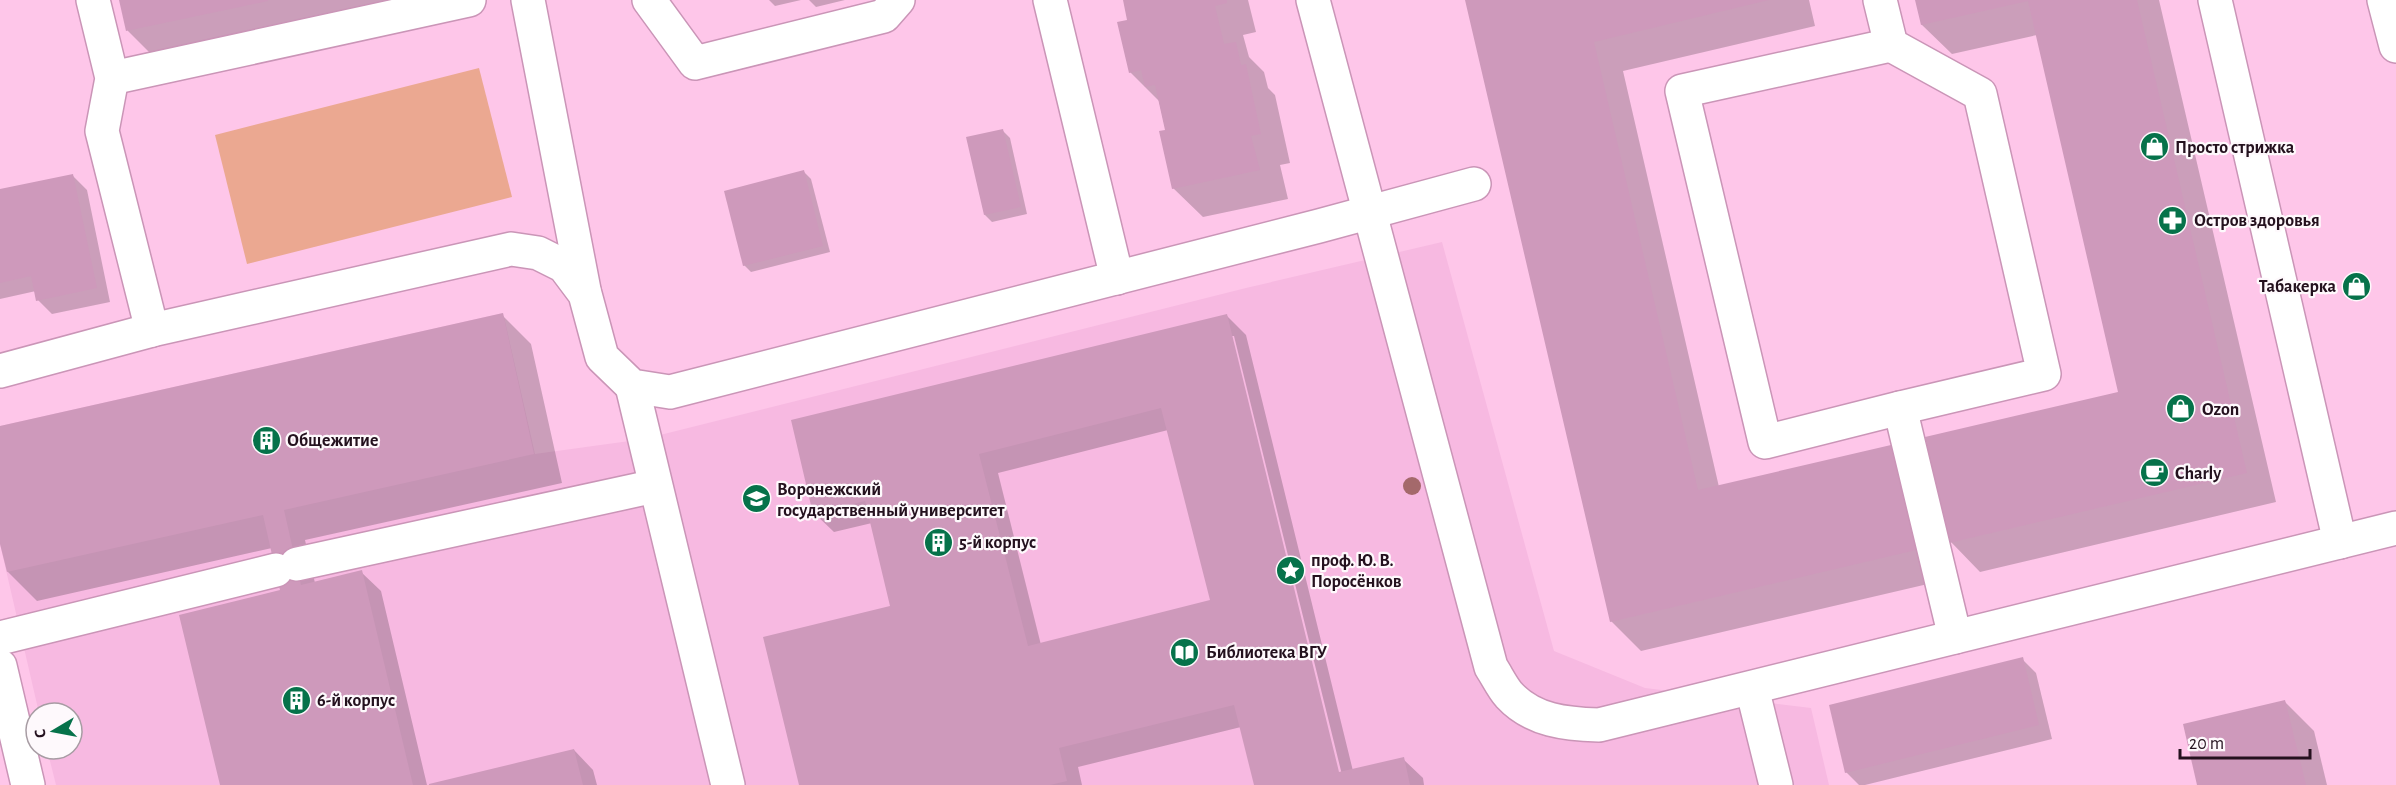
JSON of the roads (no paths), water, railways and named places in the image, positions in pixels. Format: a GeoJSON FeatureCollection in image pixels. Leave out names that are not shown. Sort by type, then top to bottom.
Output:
{"type":"FeatureCollection","features":[{"type":"Feature","properties":{"kind":"street"},"geometry":{"type":"LineString","coordinates":[[93,0],[112,78],[102,131],[152,330]]}},
{"type":"Feature","properties":{"kind":"street"},"geometry":{"type":"LineString","coordinates":[[112,78],[469,0]]}},
{"type":"Feature","properties":{"kind":"street"},"geometry":{"type":"LineString","coordinates":[[528,0],[585,294],[602,357],[632,386],[728,785]]}},
{"type":"Feature","properties":{"kind":"street"},"geometry":{"type":"LineString","coordinates":[[649,0],[694,63],[884,16],[898,0]]}},
{"type":"Feature","properties":{"kind":"street"},"geometry":{"type":"LineString","coordinates":[[1050,0],[1117,278]]}},
{"type":"Feature","properties":{"kind":"street"},"geometry":{"type":"LineString","coordinates":[[1313,0],[1491,667],[1509,695],[1536,715],[1564,724],[1599,725],[2396,528]]}},
{"type":"Feature","properties":{"kind":"street"},"geometry":{"type":"LineString","coordinates":[[1880,0],[1891,45]]}},
{"type":"Feature","properties":{"kind":"street"},"geometry":{"type":"LineString","coordinates":[[2215,0],[2340,542]]}},
{"type":"Feature","properties":{"kind":"street"},"geometry":{"type":"LineString","coordinates":[[2385,0],[2396,46]]}},
{"type":"Feature","properties":{"kind":"street"},"geometry":{"type":"LineString","coordinates":[[1891,45],[1980,94],[2044,374],[1900,408],[1765,442],[1682,91],[1891,45]]}},
{"type":"Feature","properties":{"kind":"street"},"geometry":{"type":"LineString","coordinates":[[632,386],[670,392],[1474,184]]}},
{"type":"Feature","properties":{"kind":"street"},"geometry":{"type":"LineString","coordinates":[[0,371],[152,330],[511,249],[538,253],[564,266],[585,294]]}},
{"type":"Feature","properties":{"kind":"street"},"geometry":{"type":"LineString","coordinates":[[1900,408],[1955,637]]}},
{"type":"Feature","properties":{"kind":"street"},"geometry":{"type":"LineString","coordinates":[[0,638],[286,567],[655,486]]}},
{"type":"Feature","properties":{"kind":"street"},"geometry":{"type":"LineString","coordinates":[[0,666],[5,716],[28,785]]}},
{"type":"Feature","properties":{"kind":"street"},"geometry":{"type":"LineString","coordinates":[[1752,688],[1776,785]]}},
{"type":"Feature","properties":{"kind":"place","name":"Просто стрижка"},"geometry":{"type":"Point","coordinates":[2154,147]}},
{"type":"Feature","properties":{"kind":"place","name":"Остров здоровья"},"geometry":{"type":"Point","coordinates":[2173,220]}},
{"type":"Feature","properties":{"kind":"place","name":"Табакерка"},"geometry":{"type":"Point","coordinates":[2357,286]}},
{"type":"Feature","properties":{"kind":"place","name":"Ozon"},"geometry":{"type":"Point","coordinates":[2181,409]}},
{"type":"Feature","properties":{"kind":"place","name":"Общежитие"},"geometry":{"type":"Point","coordinates":[266,440]}},
{"type":"Feature","properties":{"kind":"place","name":"Charly"},"geometry":{"type":"Point","coordinates":[2154,473]}},
{"type":"Feature","properties":{"kind":"place","name":"Воронежский государственный университет"},"geometry":{"type":"Point","coordinates":[756,499]}},
{"type":"Feature","properties":{"kind":"place","name":"5-й корпус"},"geometry":{"type":"Point","coordinates":[938,542]}},
{"type":"Feature","properties":{"kind":"place","name":"проф. Ю. В. Поросёнков"},"geometry":{"type":"Point","coordinates":[1290,570]}},
{"type":"Feature","properties":{"kind":"place","name":"Библиотека ВГУ"},"geometry":{"type":"Point","coordinates":[1185,652]}},
{"type":"Feature","properties":{"kind":"place","name":"6-й корпус"},"geometry":{"type":"Point","coordinates":[296,700]}}]}
